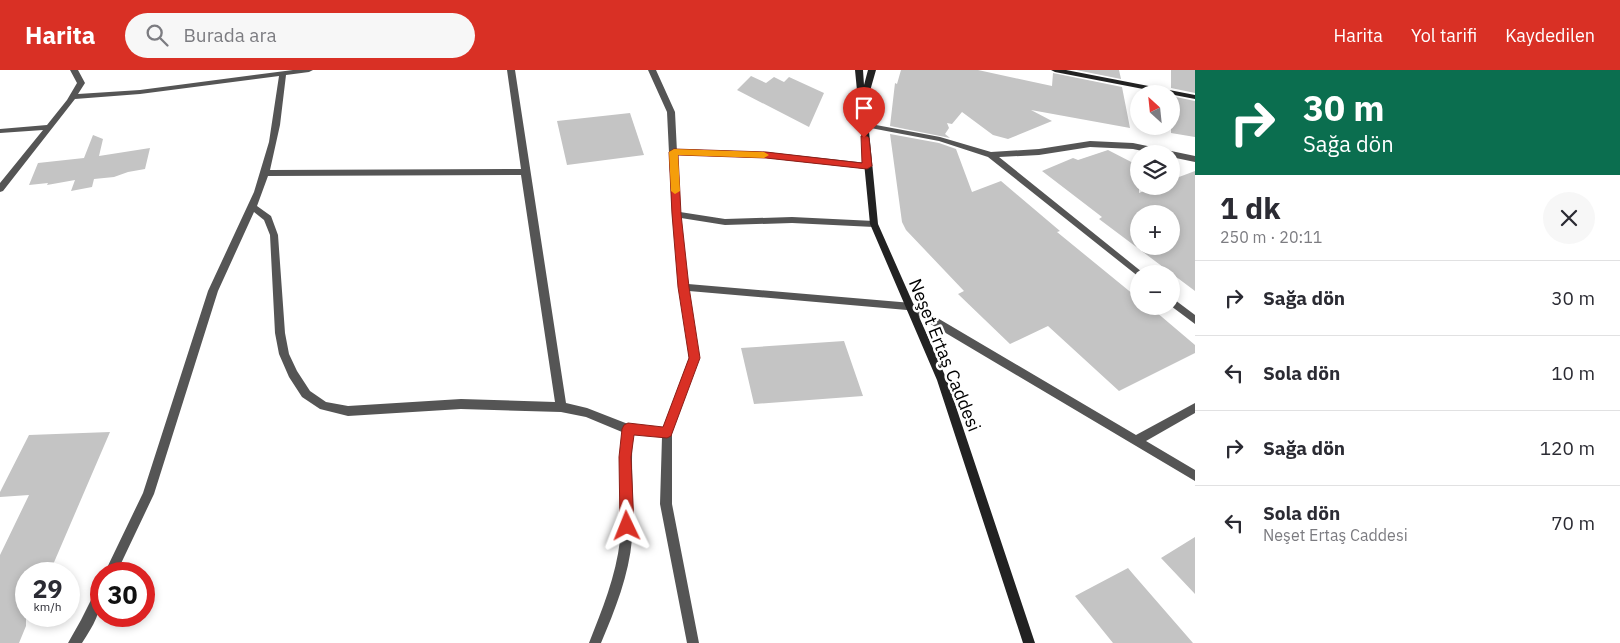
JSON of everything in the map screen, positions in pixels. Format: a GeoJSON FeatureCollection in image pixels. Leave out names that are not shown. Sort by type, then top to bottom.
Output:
{"type":"FeatureCollection","features":[{"type":"Feature","properties":{"kind":"main road","name":"Neşet Ertaş Caddesi"},"geometry":{"type":"LineString","coordinates":[[859,70],[874,224],[942,380],[1029,643]]}},
{"type":"Feature","properties":{"kind":"main road","name":"Neşet Ertaş Caddesi"},"geometry":{"type":"LineString","coordinates":[[862,104],[872,70]]}},
{"type":"Feature","properties":{"kind":"main road"},"geometry":{"type":"LineString","coordinates":[[1055,70],[1195,97]]}},
{"type":"Feature","properties":{"kind":"street"},"geometry":{"type":"LineString","coordinates":[[0,189],[81,83],[74,70]]}},
{"type":"Feature","properties":{"kind":"street"},"geometry":{"type":"LineString","coordinates":[[227,81],[230,70]]}},
{"type":"Feature","properties":{"kind":"street"},"geometry":{"type":"LineString","coordinates":[[72,97],[140,92],[309,70]]}},
{"type":"Feature","properties":{"kind":"street"},"geometry":{"type":"LineString","coordinates":[[511,70],[561,407]]}},
{"type":"Feature","properties":{"kind":"street"},"geometry":{"type":"LineString","coordinates":[[652,70],[671,112],[676,214],[694,358],[667,432],[666,504],[693,643]]}},
{"type":"Feature","properties":{"kind":"street"},"geometry":{"type":"LineString","coordinates":[[116,562],[148,494],[213,291],[225,261],[253,207],[278,121],[283,74]]}},
{"type":"Feature","properties":{"kind":"street"},"geometry":{"type":"LineString","coordinates":[[863,124],[940,139],[991,155],[1039,152],[1090,144],[1130,146]]}},
{"type":"Feature","properties":{"kind":"street"},"geometry":{"type":"LineString","coordinates":[[0,131],[49,127]]}},
{"type":"Feature","properties":{"kind":"street"},"geometry":{"type":"LineString","coordinates":[[674,152],[766,155],[867,166]]}},
{"type":"Feature","properties":{"kind":"street"},"geometry":{"type":"LineString","coordinates":[[991,155],[1130,267]]}},
{"type":"Feature","properties":{"kind":"street"},"geometry":{"type":"LineString","coordinates":[[1180,156],[1195,159]]}},
{"type":"Feature","properties":{"kind":"street"},"geometry":{"type":"LineString","coordinates":[[264,172],[525,172]]}},
{"type":"Feature","properties":{"kind":"street"},"geometry":{"type":"LineString","coordinates":[[253,207],[268,218],[274,235],[280,333],[284,354],[293,374],[306,394],[324,406],[348,411],[461,404],[561,407],[587,413],[628,429],[667,432]]}},
{"type":"Feature","properties":{"kind":"street"},"geometry":{"type":"LineString","coordinates":[[676,214],[724,222],[792,220],[874,224]]}},
{"type":"Feature","properties":{"kind":"street"},"geometry":{"type":"LineString","coordinates":[[684,287],[910,306],[1195,476]]}},
{"type":"Feature","properties":{"kind":"street"},"geometry":{"type":"LineString","coordinates":[[1180,308],[1195,320]]}},
{"type":"Feature","properties":{"kind":"street"},"geometry":{"type":"LineString","coordinates":[[1136,441],[1195,408]]}},
{"type":"Feature","properties":{"kind":"street"},"geometry":{"type":"LineString","coordinates":[[595,643],[612,600],[627,526],[625,457],[628,429]]}},
{"type":"Feature","properties":{"kind":"street"},"geometry":{"type":"LineString","coordinates":[[74,643],[90,616]]}},
{"type":"Feature","properties":{"kind":"building"},"geometry":{"type":"Polygon","coordinates":[[[901,70],[978,70],[1052,86],[1053,73],[1122,87],[1130,128],[1031,110],[1052,121],[1008,139],[993,135],[962,112],[952,124],[947,123],[949,128],[945,134],[950,138],[890,126],[895,83],[897,84],[901,70]]]}},
{"type":"Feature","properties":{"kind":"building"},"geometry":{"type":"Polygon","coordinates":[[[1076,70],[1119,70],[1121,79],[1076,70]]]}},
{"type":"Feature","properties":{"kind":"building"},"geometry":{"type":"Polygon","coordinates":[[[1171,70],[1195,70],[1195,93],[1180,90],[1180,85],[1171,85],[1171,70]]]}},
{"type":"Feature","properties":{"kind":"building"},"geometry":{"type":"Polygon","coordinates":[[[751,76],[766,83],[774,77],[784,82],[789,77],[824,93],[809,127],[737,90],[751,76]]]}},
{"type":"Feature","properties":{"kind":"building"},"geometry":{"type":"Polygon","coordinates":[[[1180,98],[1195,101],[1195,137],[1180,134],[1180,98]]]}},
{"type":"Feature","properties":{"kind":"building"},"geometry":{"type":"Polygon","coordinates":[[[630,113],[644,155],[567,165],[557,121],[630,113]]]}},
{"type":"Feature","properties":{"kind":"building"},"geometry":{"type":"Polygon","coordinates":[[[890,134],[939,143],[956,149],[972,192],[1001,181],[1060,231],[1057,232],[1130,292],[1130,315],[1160,315],[1195,345],[1195,353],[1119,391],[1048,326],[1010,344],[958,294],[964,291],[906,230],[902,222],[890,134]]]}},
{"type":"Feature","properties":{"kind":"building"},"geometry":{"type":"Polygon","coordinates":[[[93,135],[103,139],[99,156],[150,148],[145,169],[114,177],[94,179],[92,187],[71,191],[75,180],[47,185],[48,183],[29,185],[38,163],[84,158],[93,135]]]}},
{"type":"Feature","properties":{"kind":"building"},"geometry":{"type":"Polygon","coordinates":[[[1108,150],[1130,161],[1130,195],[1180,195],[1180,177],[1195,171],[1195,291],[1180,280],[1180,265],[1160,265],[1147,255],[1180,255],[1180,205],[1130,205],[1130,242],[1099,219],[1102,217],[1042,171],[1073,158],[1078,160],[1108,150]]]}},
{"type":"Feature","properties":{"kind":"building"},"geometry":{"type":"Polygon","coordinates":[[[844,341],[863,396],[754,404],[741,348],[844,341]]]}},
{"type":"Feature","properties":{"kind":"building"},"geometry":{"type":"Polygon","coordinates":[[[110,432],[54,562],[15,562],[15,627],[26,627],[19,643],[0,643],[0,555],[29,495],[0,497],[0,492],[29,435],[110,432]]]}},
{"type":"Feature","properties":{"kind":"building"},"geometry":{"type":"Polygon","coordinates":[[[1195,537],[1195,594],[1161,558],[1195,537]]]}},
{"type":"Feature","properties":{"kind":"building"},"geometry":{"type":"Polygon","coordinates":[[[1128,568],[1193,643],[1113,643],[1075,596],[1128,568]]]}},
{"type":"Feature","properties":{"kind":"slow traffic"},"geometry":{"type":"LineString","coordinates":[[675,191],[674,152],[764,155]]}},
{"type":"Feature","properties":{"kind":"route"},"geometry":{"type":"LineString","coordinates":[[627,526],[625,457],[628,429],[667,432],[694,358],[676,214],[674,152],[766,155],[867,166],[864,138]]}}]}
